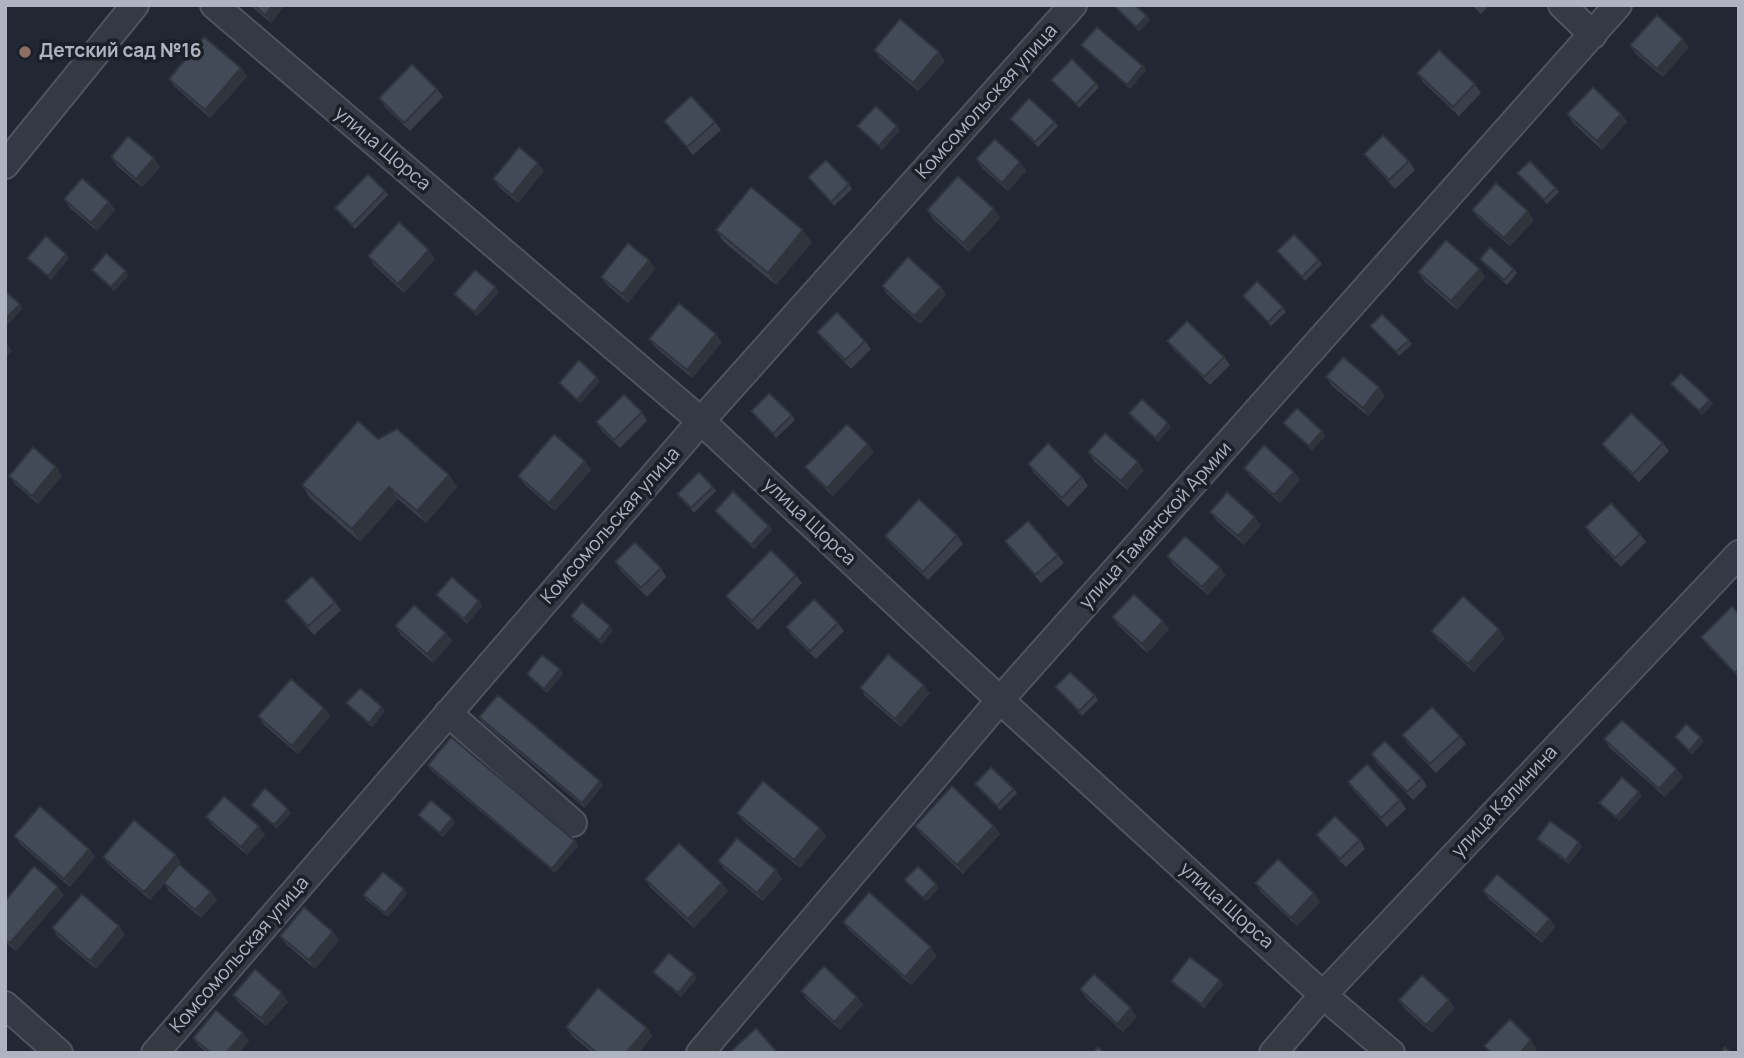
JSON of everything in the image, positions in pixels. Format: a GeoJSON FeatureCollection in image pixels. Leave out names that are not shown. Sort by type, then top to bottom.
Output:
{"type":"FeatureCollection","features":[{"type":"Feature","properties":{"kind":"street"},"geometry":{"type":"LineString","coordinates":[[5,165],[135,5]]}},
{"type":"Feature","properties":{"kind":"street","name":"улица Щорса"},"geometry":{"type":"LineString","coordinates":[[214,5],[701,421],[1000,700],[1323,995],[1391,1053]]}},
{"type":"Feature","properties":{"kind":"street","name":"Комсомольская улица"},"geometry":{"type":"LineString","coordinates":[[155,1053],[701,421],[1073,5]]}},
{"type":"Feature","properties":{"kind":"street"},"geometry":{"type":"LineString","coordinates":[[1562,5],[1593,35]]}},
{"type":"Feature","properties":{"kind":"street","name":"улица Таманской Армии"},"geometry":{"type":"LineString","coordinates":[[700,1053],[1000,700],[1618,5]]}},
{"type":"Feature","properties":{"kind":"street","name":"улица Калинина"},"geometry":{"type":"LineString","coordinates":[[1273,1053],[1323,995],[1739,554]]}},
{"type":"Feature","properties":{"kind":"street"},"geometry":{"type":"LineString","coordinates":[[448,713],[573,823]]}},
{"type":"Feature","properties":{"kind":"street"},"geometry":{"type":"LineString","coordinates":[[5,1005],[59,1053]]}},
{"type":"Feature","properties":{"kind":"building"},"geometry":{"type":"Polygon","coordinates":[[[254,5],[273,5],[265,15],[254,5]]]}},
{"type":"Feature","properties":{"kind":"building"},"geometry":{"type":"Polygon","coordinates":[[[1113,5],[1135,5],[1147,16],[1136,27],[1113,5]]]}},
{"type":"Feature","properties":{"kind":"building"},"geometry":{"type":"Polygon","coordinates":[[[1657,15],[1683,39],[1657,69],[1630,45],[1657,15]]]}},
{"type":"Feature","properties":{"kind":"building"},"geometry":{"type":"Polygon","coordinates":[[[900,19],[939,52],[913,83],[874,50],[900,19]]]}},
{"type":"Feature","properties":{"kind":"building"},"geometry":{"type":"Polygon","coordinates":[[[1097,27],[1143,66],[1127,85],[1081,45],[1097,27]]]}},
{"type":"Feature","properties":{"kind":"building"},"geometry":{"type":"Polygon","coordinates":[[[204,37],[241,68],[205,110],[169,79],[204,37]]]}},
{"type":"Feature","properties":{"kind":"building"},"geometry":{"type":"Polygon","coordinates":[[[1439,50],[1475,84],[1453,107],[1417,73],[1439,50]]]}},
{"type":"Feature","properties":{"kind":"building"},"geometry":{"type":"Polygon","coordinates":[[[1072,59],[1096,83],[1076,104],[1051,80],[1072,59]]]}},
{"type":"Feature","properties":{"kind":"building"},"geometry":{"type":"Polygon","coordinates":[[[412,64],[437,89],[404,123],[379,98],[412,64]]]}},
{"type":"Feature","properties":{"kind":"building"},"geometry":{"type":"Polygon","coordinates":[[[1593,87],[1621,114],[1597,141],[1567,114],[1593,87]]]}},
{"type":"Feature","properties":{"kind":"building"},"geometry":{"type":"Polygon","coordinates":[[[691,96],[715,122],[687,147],[664,121],[691,96]]]}},
{"type":"Feature","properties":{"kind":"building"},"geometry":{"type":"Polygon","coordinates":[[[1029,98],[1055,122],[1035,142],[1010,119],[1029,98]]]}},
{"type":"Feature","properties":{"kind":"building"},"geometry":{"type":"Polygon","coordinates":[[[876,106],[897,126],[879,146],[857,126],[876,106]]]}},
{"type":"Feature","properties":{"kind":"building"},"geometry":{"type":"Polygon","coordinates":[[[1383,135],[1409,161],[1389,180],[1364,154],[1383,135]]]}},
{"type":"Feature","properties":{"kind":"building"},"geometry":{"type":"Polygon","coordinates":[[[128,136],[154,158],[136,179],[111,157],[128,136]]]}},
{"type":"Feature","properties":{"kind":"building"},"geometry":{"type":"Polygon","coordinates":[[[995,139],[1020,162],[1002,183],[976,159],[995,139]]]}},
{"type":"Feature","properties":{"kind":"building"},"geometry":{"type":"Polygon","coordinates":[[[519,147],[538,163],[512,195],[493,179],[519,147]]]}},
{"type":"Feature","properties":{"kind":"building"},"geometry":{"type":"Polygon","coordinates":[[[826,160],[849,184],[831,202],[808,177],[826,160]]]}},
{"type":"Feature","properties":{"kind":"building"},"geometry":{"type":"Polygon","coordinates":[[[1530,161],[1556,188],[1544,200],[1517,173],[1530,161]]]}},
{"type":"Feature","properties":{"kind":"building"},"geometry":{"type":"Polygon","coordinates":[[[368,174],[385,191],[352,225],[335,208],[368,174]]]}},
{"type":"Feature","properties":{"kind":"building"},"geometry":{"type":"Polygon","coordinates":[[[958,176],[994,209],[963,243],[927,210],[958,176]]]}},
{"type":"Feature","properties":{"kind":"building"},"geometry":{"type":"Polygon","coordinates":[[[82,178],[109,202],[91,223],[64,199],[82,178]]]}},
{"type":"Feature","properties":{"kind":"building"},"geometry":{"type":"Polygon","coordinates":[[[1496,183],[1528,211],[1504,238],[1472,210],[1496,183]]]}},
{"type":"Feature","properties":{"kind":"building"},"geometry":{"type":"Polygon","coordinates":[[[751,187],[803,230],[768,273],[716,230],[751,187]]]}},
{"type":"Feature","properties":{"kind":"building"},"geometry":{"type":"Polygon","coordinates":[[[399,222],[429,250],[398,284],[368,256],[399,222]]]}},
{"type":"Feature","properties":{"kind":"building"},"geometry":{"type":"Polygon","coordinates":[[[1294,234],[1319,260],[1302,277],[1277,251],[1294,234]]]}},
{"type":"Feature","properties":{"kind":"building"},"geometry":{"type":"Polygon","coordinates":[[[46,236],[66,254],[48,276],[27,258],[46,236]]]}},
{"type":"Feature","properties":{"kind":"building"},"geometry":{"type":"Polygon","coordinates":[[[1446,240],[1480,269],[1451,301],[1418,272],[1446,240]]]}},
{"type":"Feature","properties":{"kind":"building"},"geometry":{"type":"Polygon","coordinates":[[[628,243],[649,260],[622,294],[601,277],[628,243]]]}},
{"type":"Feature","properties":{"kind":"building"},"geometry":{"type":"Polygon","coordinates":[[[1490,247],[1514,269],[1504,280],[1480,259],[1490,247]]]}},
{"type":"Feature","properties":{"kind":"building"},"geometry":{"type":"Polygon","coordinates":[[[106,253],[126,271],[111,287],[92,270],[106,253]]]}},
{"type":"Feature","properties":{"kind":"building"},"geometry":{"type":"Polygon","coordinates":[[[908,257],[941,287],[914,316],[882,286],[908,257]]]}},
{"type":"Feature","properties":{"kind":"building"},"geometry":{"type":"Polygon","coordinates":[[[475,270],[496,287],[474,312],[454,294],[475,270]]]}},
{"type":"Feature","properties":{"kind":"building"},"geometry":{"type":"Polygon","coordinates":[[[1257,281],[1283,307],[1268,322],[1243,296],[1257,281]]]}},
{"type":"Feature","properties":{"kind":"building"},"geometry":{"type":"Polygon","coordinates":[[[5,291],[20,304],[5,320],[5,291]]]}},
{"type":"Feature","properties":{"kind":"building"},"geometry":{"type":"Polygon","coordinates":[[[679,303],[716,334],[687,370],[649,339],[679,303]]]}},
{"type":"Feature","properties":{"kind":"building"},"geometry":{"type":"Polygon","coordinates":[[[837,312],[865,341],[845,360],[817,332],[837,312]]]}},
{"type":"Feature","properties":{"kind":"building"},"geometry":{"type":"Polygon","coordinates":[[[1382,314],[1409,340],[1396,352],[1370,326],[1382,314]]]}},
{"type":"Feature","properties":{"kind":"building"},"geometry":{"type":"Polygon","coordinates":[[[1187,321],[1224,357],[1204,377],[1167,341],[1187,321]]]}},
{"type":"Feature","properties":{"kind":"building"},"geometry":{"type":"Polygon","coordinates":[[[1343,357],[1379,387],[1363,408],[1326,377],[1343,357]]]}},
{"type":"Feature","properties":{"kind":"building"},"geometry":{"type":"Polygon","coordinates":[[[579,360],[597,377],[577,400],[559,383],[579,360]]]}},
{"type":"Feature","properties":{"kind":"building"},"geometry":{"type":"Polygon","coordinates":[[[1681,373],[1710,400],[1699,411],[1671,384],[1681,373]]]}},
{"type":"Feature","properties":{"kind":"building"},"geometry":{"type":"Polygon","coordinates":[[[769,393],[792,415],[773,434],[751,411],[769,393]]]}},
{"type":"Feature","properties":{"kind":"building"},"geometry":{"type":"Polygon","coordinates":[[[624,394],[642,412],[614,440],[596,422],[624,394]]]}},
{"type":"Feature","properties":{"kind":"building"},"geometry":{"type":"Polygon","coordinates":[[[1142,399],[1168,423],[1155,438],[1129,413],[1142,399]]]}},
{"type":"Feature","properties":{"kind":"building"},"geometry":{"type":"Polygon","coordinates":[[[1297,408],[1322,431],[1309,446],[1283,423],[1297,408]]]}},
{"type":"Feature","properties":{"kind":"building"},"geometry":{"type":"Polygon","coordinates":[[[1631,413],[1663,443],[1633,474],[1602,444],[1631,413]]]}},
{"type":"Feature","properties":{"kind":"building"},"geometry":{"type":"Polygon","coordinates":[[[358,421],[378,439],[397,429],[449,475],[417,511],[389,487],[352,529],[302,485],[358,421]]]}},
{"type":"Feature","properties":{"kind":"building"},"geometry":{"type":"Polygon","coordinates":[[[847,424],[868,444],[827,488],[805,467],[847,424]]]}},
{"type":"Feature","properties":{"kind":"building"},"geometry":{"type":"Polygon","coordinates":[[[1105,433],[1138,462],[1121,481],[1088,452],[1105,433]]]}},
{"type":"Feature","properties":{"kind":"building"},"geometry":{"type":"Polygon","coordinates":[[[554,434],[585,461],[549,503],[518,476],[554,434]]]}},
{"type":"Feature","properties":{"kind":"building"},"geometry":{"type":"Polygon","coordinates":[[[1048,443],[1082,477],[1062,498],[1028,464],[1048,443]]]}},
{"type":"Feature","properties":{"kind":"building"},"geometry":{"type":"Polygon","coordinates":[[[1264,445],[1294,472],[1274,495],[1244,468],[1264,445]]]}},
{"type":"Feature","properties":{"kind":"building"},"geometry":{"type":"Polygon","coordinates":[[[33,447],[56,467],[32,496],[9,476],[33,447]]]}},
{"type":"Feature","properties":{"kind":"building"},"geometry":{"type":"Polygon","coordinates":[[[699,472],[713,487],[691,508],[677,494],[699,472]]]}},
{"type":"Feature","properties":{"kind":"building"},"geometry":{"type":"Polygon","coordinates":[[[733,491],[769,526],[751,545],[715,511],[733,491]]]}},
{"type":"Feature","properties":{"kind":"building"},"geometry":{"type":"Polygon","coordinates":[[[1227,492],[1255,517],[1238,536],[1210,512],[1227,492]]]}},
{"type":"Feature","properties":{"kind":"building"},"geometry":{"type":"Polygon","coordinates":[[[919,499],[957,535],[923,572],[885,536],[919,499]]]}},
{"type":"Feature","properties":{"kind":"building"},"geometry":{"type":"Polygon","coordinates":[[[1611,503],[1640,534],[1615,558],[1585,527],[1611,503]]]}},
{"type":"Feature","properties":{"kind":"building"},"geometry":{"type":"Polygon","coordinates":[[[1028,521],[1058,555],[1035,575],[1005,541],[1028,521]]]}},
{"type":"Feature","properties":{"kind":"building"},"geometry":{"type":"Polygon","coordinates":[[[1185,536],[1220,567],[1202,587],[1167,556],[1185,536]]]}},
{"type":"Feature","properties":{"kind":"building"},"geometry":{"type":"Polygon","coordinates":[[[635,542],[661,568],[641,588],[615,562],[635,542]]]}},
{"type":"Feature","properties":{"kind":"building"},"geometry":{"type":"Polygon","coordinates":[[[771,550],[796,575],[752,621],[726,596],[771,550]]]}},
{"type":"Feature","properties":{"kind":"building"},"geometry":{"type":"Polygon","coordinates":[[[312,576],[335,602],[308,626],[285,601],[312,576]]]}},
{"type":"Feature","properties":{"kind":"building"},"geometry":{"type":"Polygon","coordinates":[[[452,577],[479,601],[464,619],[436,595],[452,577]]]}},
{"type":"Feature","properties":{"kind":"building"},"geometry":{"type":"Polygon","coordinates":[[[1134,594],[1163,621],[1142,644],[1112,617],[1134,594]]]}},
{"type":"Feature","properties":{"kind":"building"},"geometry":{"type":"Polygon","coordinates":[[[1463,596],[1499,629],[1468,664],[1431,631],[1463,596]]]}},
{"type":"Feature","properties":{"kind":"building"},"geometry":{"type":"Polygon","coordinates":[[[814,599],[838,623],[810,651],[786,627],[814,599]]]}},
{"type":"Feature","properties":{"kind":"building"},"geometry":{"type":"Polygon","coordinates":[[[582,602],[610,626],[599,640],[571,616],[582,602]]]}},
{"type":"Feature","properties":{"kind":"building"},"geometry":{"type":"Polygon","coordinates":[[[414,605],[446,633],[427,654],[395,626],[414,605]]]}},
{"type":"Feature","properties":{"kind":"building"},"geometry":{"type":"Polygon","coordinates":[[[1732,606],[1739,614],[1739,669],[1735,673],[1701,637],[1732,606]]]}},
{"type":"Feature","properties":{"kind":"building"},"geometry":{"type":"Polygon","coordinates":[[[888,654],[924,685],[895,719],[860,688],[888,654]]]}},
{"type":"Feature","properties":{"kind":"building"},"geometry":{"type":"Polygon","coordinates":[[[542,655],[560,669],[544,689],[527,674],[542,655]]]}},
{"type":"Feature","properties":{"kind":"building"},"geometry":{"type":"Polygon","coordinates":[[[1070,672],[1095,695],[1079,711],[1055,687],[1070,672]]]}},
{"type":"Feature","properties":{"kind":"building"},"geometry":{"type":"Polygon","coordinates":[[[291,679],[324,708],[292,746],[258,716],[291,679]]]}},
{"type":"Feature","properties":{"kind":"building"},"geometry":{"type":"Polygon","coordinates":[[[360,688],[382,707],[369,723],[346,703],[360,688]]]}},
{"type":"Feature","properties":{"kind":"building"},"geometry":{"type":"Polygon","coordinates":[[[498,695],[600,781],[582,803],[479,717],[498,695]]]}},
{"type":"Feature","properties":{"kind":"building"},"geometry":{"type":"Polygon","coordinates":[[[1432,707],[1460,736],[1430,764],[1402,735],[1432,707]]]}},
{"type":"Feature","properties":{"kind":"building"},"geometry":{"type":"Polygon","coordinates":[[[1622,720],[1677,769],[1659,789],[1604,739],[1622,720]]]}},
{"type":"Feature","properties":{"kind":"building"},"geometry":{"type":"Polygon","coordinates":[[[1686,724],[1701,737],[1689,751],[1675,737],[1686,724]]]}},
{"type":"Feature","properties":{"kind":"building"},"geometry":{"type":"Polygon","coordinates":[[[451,737],[575,841],[552,869],[428,765],[451,737]]]}},
{"type":"Feature","properties":{"kind":"building"},"geometry":{"type":"Polygon","coordinates":[[[1385,741],[1422,778],[1407,792],[1371,754],[1385,741]]]}},
{"type":"Feature","properties":{"kind":"building"},"geometry":{"type":"Polygon","coordinates":[[[1367,764],[1400,800],[1381,818],[1348,782],[1367,764]]]}},
{"type":"Feature","properties":{"kind":"building"},"geometry":{"type":"Polygon","coordinates":[[[991,767],[1014,789],[997,806],[975,784],[991,767]]]}},
{"type":"Feature","properties":{"kind":"building"},"geometry":{"type":"Polygon","coordinates":[[[1622,777],[1639,792],[1616,817],[1599,803],[1622,777]]]}},
{"type":"Feature","properties":{"kind":"building"},"geometry":{"type":"Polygon","coordinates":[[[763,781],[820,828],[794,860],[737,813],[763,781]]]}},
{"type":"Feature","properties":{"kind":"building"},"geometry":{"type":"Polygon","coordinates":[[[952,786],[994,826],[957,865],[915,826],[952,786]]]}},
{"type":"Feature","properties":{"kind":"building"},"geometry":{"type":"Polygon","coordinates":[[[265,788],[288,809],[274,825],[251,805],[265,788]]]}},
{"type":"Feature","properties":{"kind":"building"},"geometry":{"type":"Polygon","coordinates":[[[224,796],[259,826],[241,847],[206,817],[224,796]]]}},
{"type":"Feature","properties":{"kind":"building"},"geometry":{"type":"Polygon","coordinates":[[[431,800],[452,818],[440,833],[418,815],[431,800]]]}},
{"type":"Feature","properties":{"kind":"building"},"geometry":{"type":"Polygon","coordinates":[[[40,806],[89,849],[64,879],[14,836],[40,806]]]}},
{"type":"Feature","properties":{"kind":"building"},"geometry":{"type":"Polygon","coordinates":[[[1335,816],[1360,840],[1340,859],[1316,835],[1335,816]]]}},
{"type":"Feature","properties":{"kind":"building"},"geometry":{"type":"Polygon","coordinates":[[[134,820],[176,855],[144,892],[103,857],[134,820]]]}},
{"type":"Feature","properties":{"kind":"building"},"geometry":{"type":"Polygon","coordinates":[[[1550,821],[1579,842],[1566,860],[1537,839],[1550,821]]]}},
{"type":"Feature","properties":{"kind":"building"},"geometry":{"type":"Polygon","coordinates":[[[737,838],[776,870],[757,893],[718,861],[737,838]]]}},
{"type":"Feature","properties":{"kind":"building"},"geometry":{"type":"Polygon","coordinates":[[[679,843],[722,883],[688,919],[645,879],[679,843]]]}},
{"type":"Feature","properties":{"kind":"building"},"geometry":{"type":"Polygon","coordinates":[[[1278,859],[1314,893],[1291,918],[1255,883],[1278,859]]]}},
{"type":"Feature","properties":{"kind":"building"},"geometry":{"type":"Polygon","coordinates":[[[179,864],[211,892],[195,910],[164,883],[179,864]]]}},
{"type":"Feature","properties":{"kind":"building"},"geometry":{"type":"Polygon","coordinates":[[[34,866],[58,887],[10,943],[5,939],[5,901],[34,866]]]}},
{"type":"Feature","properties":{"kind":"building"},"geometry":{"type":"Polygon","coordinates":[[[918,866],[936,884],[923,898],[904,880],[918,866]]]}},
{"type":"Feature","properties":{"kind":"building"},"geometry":{"type":"Polygon","coordinates":[[[383,872],[404,889],[385,913],[363,895],[383,872]]]}},
{"type":"Feature","properties":{"kind":"building"},"geometry":{"type":"Polygon","coordinates":[[[1497,874],[1550,919],[1536,935],[1483,891],[1497,874]]]}},
{"type":"Feature","properties":{"kind":"building"},"geometry":{"type":"Polygon","coordinates":[[[869,892],[931,947],[905,977],[843,922],[869,892]]]}},
{"type":"Feature","properties":{"kind":"building"},"geometry":{"type":"Polygon","coordinates":[[[82,894],[119,926],[90,961],[52,928],[82,894]]]}},
{"type":"Feature","properties":{"kind":"building"},"geometry":{"type":"Polygon","coordinates":[[[304,907],[333,932],[309,960],[280,936],[304,907]]]}},
{"type":"Feature","properties":{"kind":"building"},"geometry":{"type":"Polygon","coordinates":[[[669,953],[694,974],[678,993],[653,972],[669,953]]]}},
{"type":"Feature","properties":{"kind":"building"},"geometry":{"type":"Polygon","coordinates":[[[1190,957],[1220,980],[1201,1004],[1171,981],[1190,957]]]}},
{"type":"Feature","properties":{"kind":"building"},"geometry":{"type":"Polygon","coordinates":[[[824,966],[857,997],[834,1022],[801,991],[824,966]]]}},
{"type":"Feature","properties":{"kind":"building"},"geometry":{"type":"Polygon","coordinates":[[[255,969],[282,993],[261,1018],[233,995],[255,969]]]}},
{"type":"Feature","properties":{"kind":"building"},"geometry":{"type":"Polygon","coordinates":[[[1094,974],[1131,1008],[1117,1024],[1080,989],[1094,974]]]}},
{"type":"Feature","properties":{"kind":"building"},"geometry":{"type":"Polygon","coordinates":[[[1422,975],[1449,1000],[1426,1025],[1399,1000],[1422,975]]]}},
{"type":"Feature","properties":{"kind":"building"},"geometry":{"type":"Polygon","coordinates":[[[598,988],[647,1028],[626,1053],[597,1053],[566,1027],[598,988]]]}},
{"type":"Feature","properties":{"kind":"building"},"geometry":{"type":"Polygon","coordinates":[[[216,1010],[243,1033],[226,1053],[211,1053],[193,1038],[216,1010]]]}},
{"type":"Feature","properties":{"kind":"building"},"geometry":{"type":"Polygon","coordinates":[[[1510,1019],[1531,1040],[1520,1053],[1491,1053],[1484,1046],[1510,1019]]]}},
{"type":"Feature","properties":{"kind":"building"},"geometry":{"type":"Polygon","coordinates":[[[756,1028],[778,1053],[729,1053],[756,1028]]]}},
{"type":"Feature","properties":{"kind":"building"},"geometry":{"type":"Polygon","coordinates":[[[1098,1047],[1105,1053],[1093,1053],[1098,1047]]]}},
{"type":"Feature","properties":{"kind":"building"},"geometry":{"type":"Polygon","coordinates":[[[1725,1047],[1731,1053],[1720,1053],[1725,1047]]]}},
{"type":"Feature","properties":{"kind":"place","name":"Детский сад №16"},"geometry":{"type":"Point","coordinates":[25,52]}}]}
